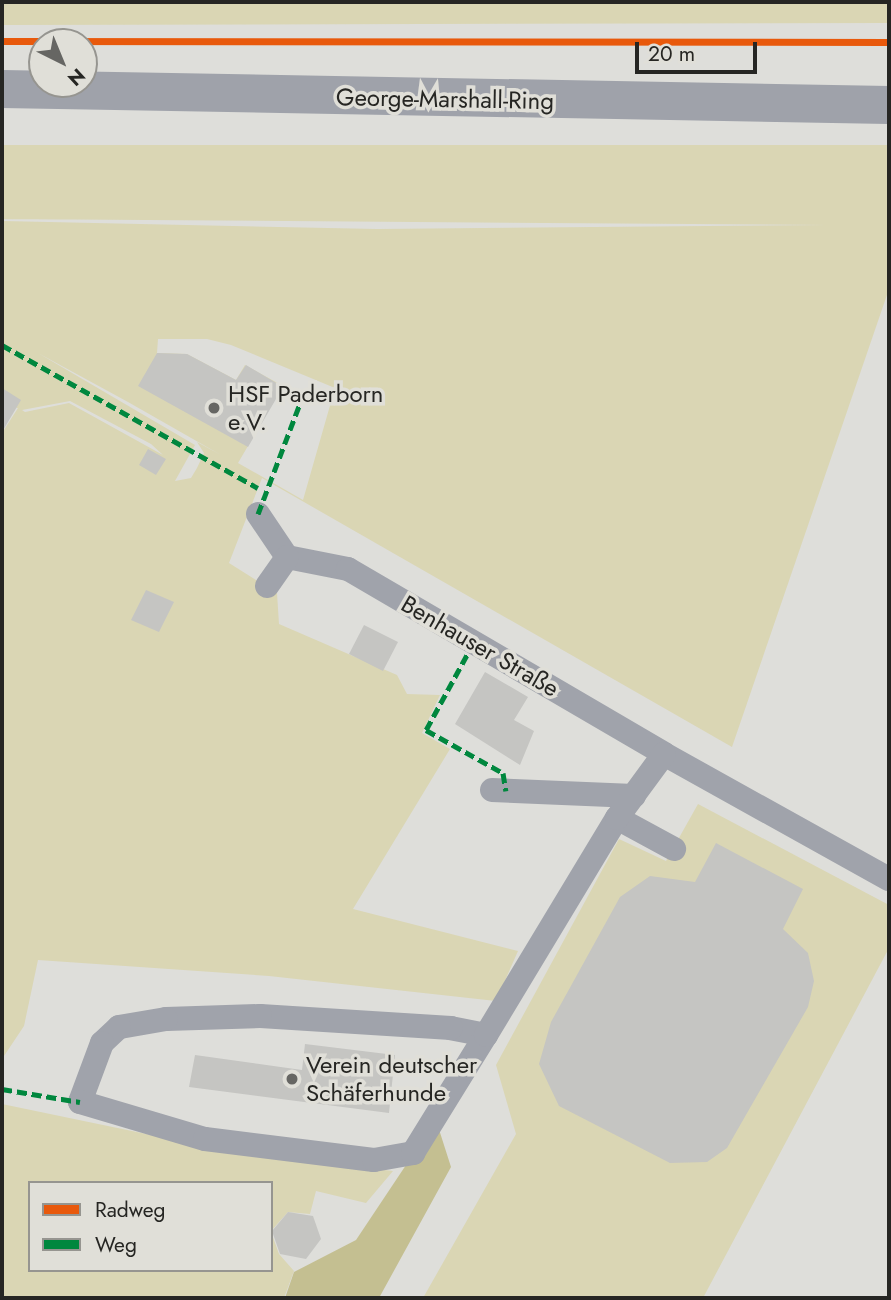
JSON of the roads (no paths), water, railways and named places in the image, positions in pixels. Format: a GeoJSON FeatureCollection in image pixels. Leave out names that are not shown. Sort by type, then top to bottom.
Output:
{"type":"FeatureCollection","features":[{"type":"Feature","properties":{"kind":"main road","name":"George-Marshall-Ring"},"geometry":{"type":"LineString","coordinates":[[2,89],[889,105]]}},
{"type":"Feature","properties":{"kind":"lane"},"geometry":{"type":"LineString","coordinates":[[258,514],[288,557],[267,586]]}},
{"type":"Feature","properties":{"kind":"lane","name":"Benhauser Straße"},"geometry":{"type":"LineString","coordinates":[[288,557],[348,569],[664,754],[889,878]]}},
{"type":"Feature","properties":{"kind":"lane"},"geometry":{"type":"LineString","coordinates":[[486,1035],[452,1028],[260,1016],[166,1019],[119,1027],[102,1043],[80,1102],[205,1139],[374,1160],[413,1153],[486,1035],[617,818],[664,754]]}},
{"type":"Feature","properties":{"kind":"lane"},"geometry":{"type":"LineString","coordinates":[[492,790],[634,796]]}},
{"type":"Feature","properties":{"kind":"lane"},"geometry":{"type":"LineString","coordinates":[[617,818],[674,849]]}},
{"type":"Feature","properties":{"kind":"place","name":"HSF Paderborn e.V."},"geometry":{"type":"Point","coordinates":[214,408]}},
{"type":"Feature","properties":{"kind":"place","name":"Verein deutscher Schäferhunde"},"geometry":{"type":"Point","coordinates":[292,1079]}}]}
